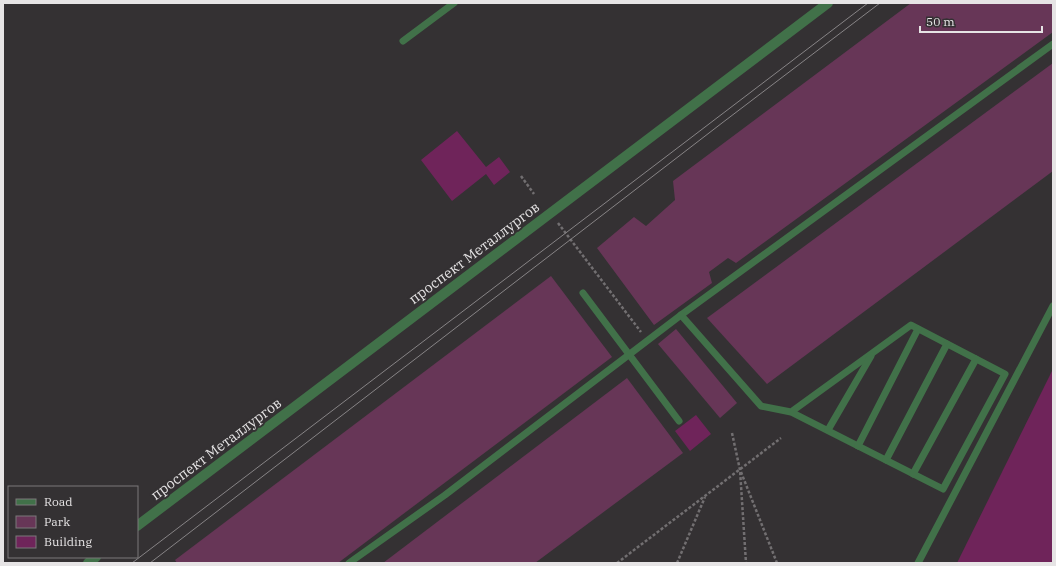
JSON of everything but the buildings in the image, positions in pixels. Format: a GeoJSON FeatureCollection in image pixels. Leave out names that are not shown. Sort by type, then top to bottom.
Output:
{"type":"FeatureCollection","features":[{"type":"Feature","properties":{"kind":"street","name":"проспект Металлургов"},"geometry":{"type":"LineString","coordinates":[[138,525],[828,3]]}},
{"type":"Feature","properties":{"kind":"lane"},"geometry":{"type":"LineString","coordinates":[[403,41],[454,3]]}},
{"type":"Feature","properties":{"kind":"lane"},"geometry":{"type":"LineString","coordinates":[[349,563],[445,495],[681,315],[1053,44]]}},
{"type":"Feature","properties":{"kind":"lane"},"geometry":{"type":"LineString","coordinates":[[583,293],[679,421]]}},
{"type":"Feature","properties":{"kind":"lane"},"geometry":{"type":"LineString","coordinates":[[918,563],[1053,306]]}},
{"type":"Feature","properties":{"kind":"lane"},"geometry":{"type":"LineString","coordinates":[[681,315],[761,406],[791,412],[943,489],[1005,374],[911,325],[791,412]]}},
{"type":"Feature","properties":{"kind":"lane"},"geometry":{"type":"LineString","coordinates":[[858,446],[918,329]]}},
{"type":"Feature","properties":{"kind":"lane"},"geometry":{"type":"LineString","coordinates":[[886,460],[947,344]]}},
{"type":"Feature","properties":{"kind":"lane"},"geometry":{"type":"LineString","coordinates":[[828,430],[873,353]]}},
{"type":"Feature","properties":{"kind":"lane"},"geometry":{"type":"LineString","coordinates":[[913,474],[976,359]]}},
{"type":"Feature","properties":{"kind":"path"},"geometry":{"type":"LineString","coordinates":[[521,176],[534,194]]}},
{"type":"Feature","properties":{"kind":"path"},"geometry":{"type":"LineString","coordinates":[[558,223],[648,340]]}},
{"type":"Feature","properties":{"kind":"path"},"geometry":{"type":"LineString","coordinates":[[732,433],[740,470],[746,563]]}},
{"type":"Feature","properties":{"kind":"path"},"geometry":{"type":"LineString","coordinates":[[617,563],[781,438]]}},
{"type":"Feature","properties":{"kind":"path"},"geometry":{"type":"LineString","coordinates":[[740,470],[777,563]]}},
{"type":"Feature","properties":{"kind":"path"},"geometry":{"type":"LineString","coordinates":[[677,563],[705,497]]}},
{"type":"Feature","properties":{"kind":"green space"},"geometry":{"type":"Polygon","coordinates":[[[911,3],[1053,3],[1053,32],[736,263],[728,258],[709,272],[712,283],[654,325],[597,248],[634,217],[646,226],[675,200],[673,181],[911,3]]]}},
{"type":"Feature","properties":{"kind":"green space"},"geometry":{"type":"Polygon","coordinates":[[[1053,63],[1053,171],[767,384],[707,318],[1053,63]]]}},
{"type":"Feature","properties":{"kind":"green space"},"geometry":{"type":"Polygon","coordinates":[[[551,276],[612,357],[338,563],[177,563],[175,560],[551,276]]]}},
{"type":"Feature","properties":{"kind":"green space"},"geometry":{"type":"Polygon","coordinates":[[[676,329],[737,403],[720,418],[658,344],[676,329]]]}},
{"type":"Feature","properties":{"kind":"green space"},"geometry":{"type":"Polygon","coordinates":[[[627,378],[683,453],[535,563],[383,563],[627,378]]]}},
{"type":"Feature","properties":{"kind":"tram line"},"geometry":{"type":"LineString","coordinates":[[132,563],[868,3]]}},
{"type":"Feature","properties":{"kind":"tram line"},"geometry":{"type":"LineString","coordinates":[[150,563],[880,3]]}}]}
